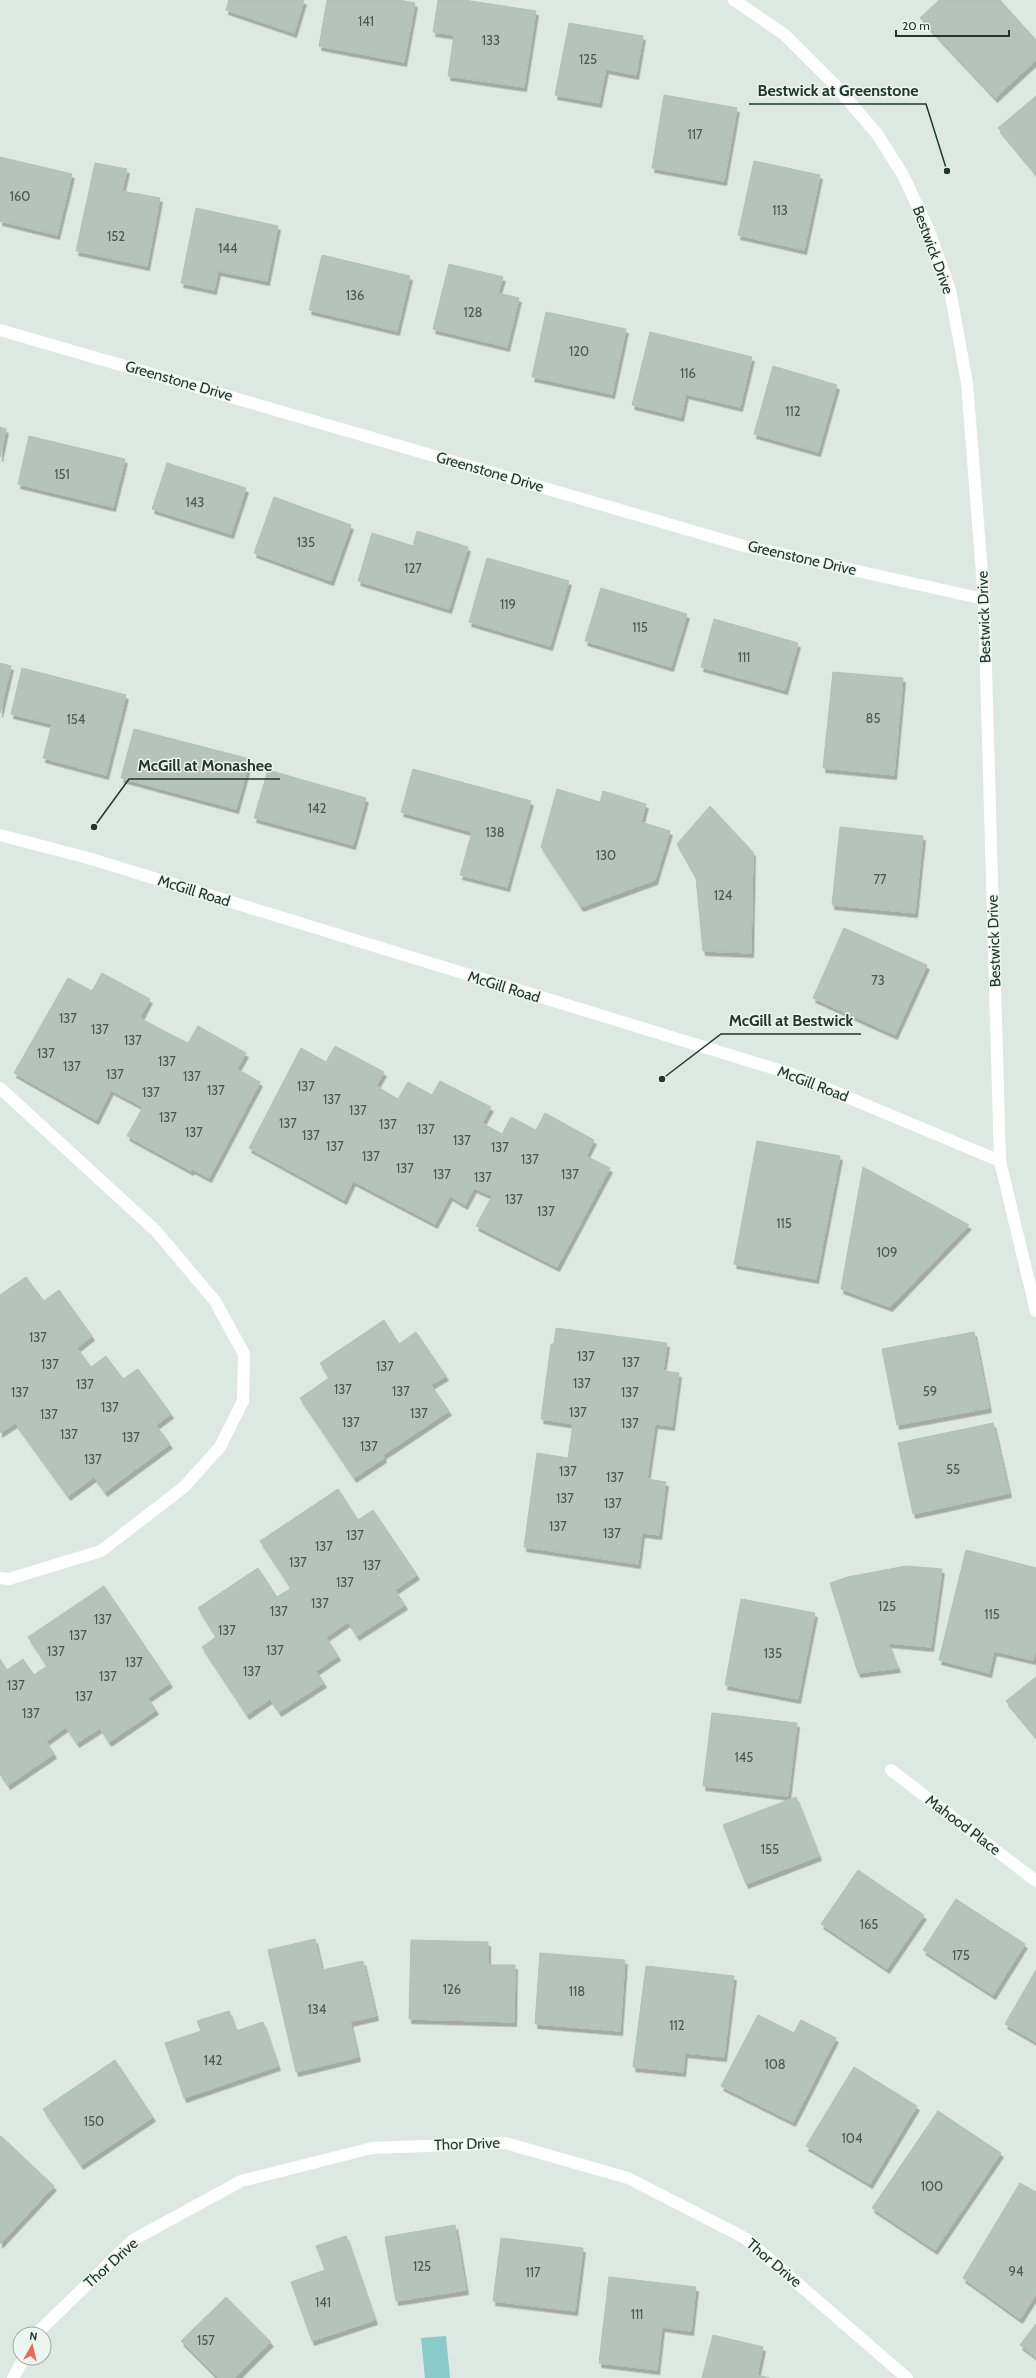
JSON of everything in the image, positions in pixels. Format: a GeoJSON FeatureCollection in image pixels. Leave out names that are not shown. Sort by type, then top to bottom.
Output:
{"type":"FeatureCollection","features":[{"type":"Feature","properties":{"kind":"street","name":"Bestwick Drive"},"geometry":{"type":"LineString","coordinates":[[734,0],[785,35],[840,90],[877,134],[899,169],[929,231],[950,290],[967,383],[984,598],[1000,1161],[1036,1311]]}},
{"type":"Feature","properties":{"kind":"street","name":"Greenstone Drive"},"geometry":{"type":"LineString","coordinates":[[0,330],[744,546],[984,598]]}},
{"type":"Feature","properties":{"kind":"street","name":"McGill Road"},"geometry":{"type":"LineString","coordinates":[[0,835],[88,858],[792,1074],[1000,1161]]}},
{"type":"Feature","properties":{"kind":"street"},"geometry":{"type":"LineString","coordinates":[[0,1088],[156,1232],[215,1301],[244,1354],[243,1401],[220,1448],[184,1487],[101,1551],[9,1579],[0,1578]]}},
{"type":"Feature","properties":{"kind":"street","name":"Mahood Place"},"geometry":{"type":"LineString","coordinates":[[891,1770],[1036,1881]]}},
{"type":"Feature","properties":{"kind":"street","name":"Thor Drive"},"geometry":{"type":"LineString","coordinates":[[44,2326],[133,2240],[241,2181],[372,2148],[505,2142],[628,2178],[745,2238],[908,2378]]}},
{"type":"Feature","properties":{"kind":"street"},"geometry":{"type":"LineString","coordinates":[[13,2378],[20,2366]]}},
{"type":"Feature","properties":{"kind":"water"},"geometry":{"type":"Polygon","coordinates":[[[446,2336],[450,2378],[425,2378],[421,2338],[446,2336]]]}},
{"type":"Feature","properties":{"kind":"building"},"geometry":{"type":"Polygon","coordinates":[[[229,0],[304,0],[294,33],[226,10],[229,0]]]}},
{"type":"Feature","properties":{"kind":"building"},"geometry":{"type":"Polygon","coordinates":[[[327,0],[400,0],[415,3],[404,62],[319,46],[327,0]]]}},
{"type":"Feature","properties":{"kind":"building"},"geometry":{"type":"Polygon","coordinates":[[[438,0],[464,0],[536,11],[524,87],[448,76],[454,35],[433,32],[438,0]]]}},
{"type":"Feature","properties":{"kind":"building"},"geometry":{"type":"Polygon","coordinates":[[[939,0],[1000,0],[1036,40],[1036,60],[995,98],[920,18],[939,0]]]}},
{"type":"Feature","properties":{"kind":"building"},"geometry":{"type":"Polygon","coordinates":[[[569,23],[643,36],[636,75],[606,69],[599,103],[555,95],[569,23]]]}},
{"type":"Feature","properties":{"kind":"building"},"geometry":{"type":"Polygon","coordinates":[[[664,95],[737,108],[724,181],[652,168],[664,95]]]}},
{"type":"Feature","properties":{"kind":"building"},"geometry":{"type":"Polygon","coordinates":[[[1036,96],[1036,174],[998,128],[1036,96]]]}},
{"type":"Feature","properties":{"kind":"building"},"geometry":{"type":"Polygon","coordinates":[[[0,157],[72,174],[57,235],[0,221],[0,157]]]}},
{"type":"Feature","properties":{"kind":"building"},"geometry":{"type":"Polygon","coordinates":[[[754,161],[820,175],[804,250],[738,235],[754,161]]]}},
{"type":"Feature","properties":{"kind":"building"},"geometry":{"type":"Polygon","coordinates":[[[95,163],[127,169],[122,191],[160,198],[147,266],[76,251],[95,163]]]}},
{"type":"Feature","properties":{"kind":"building"},"geometry":{"type":"Polygon","coordinates":[[[196,208],[278,226],[267,281],[218,271],[214,290],[181,283],[196,208]]]}},
{"type":"Feature","properties":{"kind":"building"},"geometry":{"type":"Polygon","coordinates":[[[322,255],[410,276],[397,331],[309,310],[322,255]]]}},
{"type":"Feature","properties":{"kind":"building"},"geometry":{"type":"Polygon","coordinates":[[[449,264],[503,277],[498,293],[519,298],[507,347],[433,329],[449,264]]]}},
{"type":"Feature","properties":{"kind":"building"},"geometry":{"type":"Polygon","coordinates":[[[546,312],[626,329],[612,394],[532,377],[546,312]]]}},
{"type":"Feature","properties":{"kind":"building"},"geometry":{"type":"Polygon","coordinates":[[[650,332],[752,357],[740,407],[686,394],[681,417],[632,405],[650,332]]]}},
{"type":"Feature","properties":{"kind":"building"},"geometry":{"type":"Polygon","coordinates":[[[773,366],[837,385],[818,452],[754,434],[773,366]]]}},
{"type":"Feature","properties":{"kind":"building"},"geometry":{"type":"Polygon","coordinates":[[[0,427],[6,429],[0,457],[0,427]]]}},
{"type":"Feature","properties":{"kind":"building"},"geometry":{"type":"Polygon","coordinates":[[[29,436],[125,459],[113,507],[18,484],[29,436]]]}},
{"type":"Feature","properties":{"kind":"building"},"geometry":{"type":"Polygon","coordinates":[[[167,463],[246,488],[231,534],[152,509],[167,463]]]}},
{"type":"Feature","properties":{"kind":"building"},"geometry":{"type":"Polygon","coordinates":[[[274,497],[351,525],[331,581],[254,553],[274,497]]]}},
{"type":"Feature","properties":{"kind":"building"},"geometry":{"type":"Polygon","coordinates":[[[417,531],[468,547],[449,609],[358,581],[372,533],[413,546],[417,531]]]}},
{"type":"Feature","properties":{"kind":"building"},"geometry":{"type":"Polygon","coordinates":[[[487,558],[569,581],[550,646],[469,622],[487,558]]]}},
{"type":"Feature","properties":{"kind":"building"},"geometry":{"type":"Polygon","coordinates":[[[601,588],[687,614],[671,667],[585,641],[601,588]]]}},
{"type":"Feature","properties":{"kind":"building"},"geometry":{"type":"Polygon","coordinates":[[[714,619],[798,643],[785,690],[701,667],[714,619]]]}},
{"type":"Feature","properties":{"kind":"building"},"geometry":{"type":"Polygon","coordinates":[[[0,663],[11,666],[0,713],[0,663]]]}},
{"type":"Feature","properties":{"kind":"building"},"geometry":{"type":"Polygon","coordinates":[[[22,668],[126,695],[106,775],[43,758],[52,724],[11,714],[22,668]]]}},
{"type":"Feature","properties":{"kind":"building"},"geometry":{"type":"Polygon","coordinates":[[[833,672],[903,678],[894,775],[823,768],[833,672]]]}},
{"type":"Feature","properties":{"kind":"building"},"geometry":{"type":"Polygon","coordinates":[[[134,729],[250,759],[236,809],[121,778],[134,729]]]}},
{"type":"Feature","properties":{"kind":"building"},"geometry":{"type":"Polygon","coordinates":[[[413,769],[531,801],[507,887],[460,875],[472,832],[401,812],[413,769]]]}},
{"type":"Feature","properties":{"kind":"building"},"geometry":{"type":"Polygon","coordinates":[[[268,770],[366,798],[353,845],[254,818],[268,770]]]}},
{"type":"Feature","properties":{"kind":"building"},"geometry":{"type":"Polygon","coordinates":[[[557,789],[600,802],[603,791],[646,804],[641,822],[670,831],[655,880],[581,907],[541,847],[557,789]]]}},
{"type":"Feature","properties":{"kind":"building"},"geometry":{"type":"Polygon","coordinates":[[[710,806],[753,852],[751,953],[703,951],[696,878],[677,844],[710,806]]]}},
{"type":"Feature","properties":{"kind":"building"},"geometry":{"type":"Polygon","coordinates":[[[840,827],[923,836],[915,913],[832,905],[840,827]]]}},
{"type":"Feature","properties":{"kind":"building"},"geometry":{"type":"Polygon","coordinates":[[[844,928],[927,965],[895,1035],[813,998],[844,928]]]}},
{"type":"Feature","properties":{"kind":"building"},"geometry":{"type":"Polygon","coordinates":[[[102,973],[150,999],[140,1018],[188,1043],[198,1026],[246,1053],[237,1069],[260,1082],[209,1178],[192,1169],[191,1171],[127,1136],[143,1107],[111,1090],[96,1120],[14,1073],[68,978],[92,991],[102,973]]]}},
{"type":"Feature","properties":{"kind":"building"},"geometry":{"type":"Polygon","coordinates":[[[335,1046],[384,1072],[376,1086],[398,1099],[408,1082],[432,1095],[440,1081],[491,1107],[482,1123],[502,1134],[511,1117],[536,1130],[545,1113],[594,1140],[586,1156],[610,1168],[557,1267],[476,1226],[492,1196],[474,1188],[465,1205],[450,1196],[435,1224],[353,1181],[344,1200],[249,1148],[301,1048],[326,1062],[335,1046]]]}},
{"type":"Feature","properties":{"kind":"building"},"geometry":{"type":"Polygon","coordinates":[[[757,1141],[840,1156],[816,1279],[734,1264],[757,1141]]]}},
{"type":"Feature","properties":{"kind":"building"},"geometry":{"type":"Polygon","coordinates":[[[863,1167],[969,1225],[890,1307],[841,1289],[863,1167]]]}},
{"type":"Feature","properties":{"kind":"building"},"geometry":{"type":"Polygon","coordinates":[[[26,1277],[44,1301],[59,1290],[92,1336],[77,1348],[91,1367],[106,1356],[123,1379],[138,1369],[171,1414],[156,1425],[170,1444],[105,1492],[94,1477],[68,1496],[15,1423],[0,1433],[0,1295],[26,1277]]]}},
{"type":"Feature","properties":{"kind":"building"},"geometry":{"type":"Polygon","coordinates":[[[384,1320],[399,1344],[416,1332],[446,1376],[431,1385],[449,1411],[383,1455],[384,1458],[354,1478],[300,1398],[329,1378],[320,1363],[384,1320]]]}},
{"type":"Feature","properties":{"kind":"building"},"geometry":{"type":"Polygon","coordinates":[[[556,1328],[667,1343],[663,1371],[679,1373],[672,1426],[655,1424],[647,1479],[666,1482],[659,1535],[642,1533],[638,1564],[524,1547],[537,1453],[568,1458],[573,1424],[541,1419],[551,1344],[554,1344],[556,1328]]]}},
{"type":"Feature","properties":{"kind":"building"},"geometry":{"type":"Polygon","coordinates":[[[974,1332],[989,1408],[897,1425],[882,1349],[974,1332]]]}},
{"type":"Feature","properties":{"kind":"building"},"geometry":{"type":"Polygon","coordinates":[[[993,1423],[1009,1493],[913,1514],[898,1443],[993,1423]]]}},
{"type":"Feature","properties":{"kind":"building"},"geometry":{"type":"Polygon","coordinates":[[[338,1489],[358,1520],[373,1510],[417,1575],[395,1590],[405,1605],[357,1636],[348,1622],[326,1637],[338,1656],[316,1671],[324,1683],[279,1712],[270,1699],[247,1715],[202,1647],[216,1637],[198,1608],[258,1568],[277,1597],[291,1588],[260,1541],[338,1489]]]}},
{"type":"Feature","properties":{"kind":"building"},"geometry":{"type":"Polygon","coordinates":[[[966,1550],[1036,1568],[1036,1649],[1033,1660],[994,1651],[989,1673],[939,1660],[966,1550]]]}},
{"type":"Feature","properties":{"kind":"building"},"geometry":{"type":"Polygon","coordinates":[[[906,1566],[942,1569],[931,1647],[888,1643],[898,1668],[858,1673],[830,1583],[848,1577],[906,1566]]]}},
{"type":"Feature","properties":{"kind":"building"},"geometry":{"type":"Polygon","coordinates":[[[104,1586],[170,1683],[148,1698],[156,1710],[109,1742],[100,1728],[77,1743],[66,1727],[46,1741],[54,1754],[8,1785],[0,1774],[0,1659],[7,1670],[23,1659],[34,1675],[47,1666],[28,1637],[104,1586]]]}},
{"type":"Feature","properties":{"kind":"building"},"geometry":{"type":"Polygon","coordinates":[[[741,1599],[815,1613],[798,1699],[725,1685],[741,1599]]]}},
{"type":"Feature","properties":{"kind":"building"},"geometry":{"type":"Polygon","coordinates":[[[1036,1677],[1036,1737],[1006,1701],[1036,1677]]]}},
{"type":"Feature","properties":{"kind":"building"},"geometry":{"type":"Polygon","coordinates":[[[712,1713],[797,1723],[788,1796],[703,1786],[712,1713]]]}},
{"type":"Feature","properties":{"kind":"building"},"geometry":{"type":"Polygon","coordinates":[[[796,1797],[819,1856],[746,1884],[723,1825],[796,1797]]]}},
{"type":"Feature","properties":{"kind":"building"},"geometry":{"type":"Polygon","coordinates":[[[858,1870],[924,1915],[887,1969],[821,1924],[858,1870]]]}},
{"type":"Feature","properties":{"kind":"building"},"geometry":{"type":"Polygon","coordinates":[[[956,1899],[1025,1944],[993,1995],[923,1950],[956,1899]]]}},
{"type":"Feature","properties":{"kind":"building"},"geometry":{"type":"Polygon","coordinates":[[[315,1939],[322,1970],[363,1961],[376,2016],[350,2022],[358,2057],[296,2072],[268,1950],[315,1939]]]}},
{"type":"Feature","properties":{"kind":"building"},"geometry":{"type":"Polygon","coordinates":[[[411,1940],[488,1942],[488,1965],[515,1965],[514,2022],[409,2019],[411,1940]]]}},
{"type":"Feature","properties":{"kind":"building"},"geometry":{"type":"Polygon","coordinates":[[[540,1953],[625,1960],[620,2031],[535,2024],[540,1953]]]}},
{"type":"Feature","properties":{"kind":"building"},"geometry":{"type":"Polygon","coordinates":[[[646,1966],[734,1976],[724,2057],[685,2053],[683,2072],[633,2067],[646,1966]]]}},
{"type":"Feature","properties":{"kind":"building"},"geometry":{"type":"Polygon","coordinates":[[[1036,1970],[1036,2042],[1005,2024],[1036,1970]]]}},
{"type":"Feature","properties":{"kind":"building"},"geometry":{"type":"Polygon","coordinates":[[[229,2011],[236,2031],[263,2022],[278,2066],[184,2098],[165,2043],[201,2031],[197,2021],[229,2011]]]}},
{"type":"Feature","properties":{"kind":"building"},"geometry":{"type":"Polygon","coordinates":[[[758,2015],[794,2033],[801,2020],[836,2038],[793,2122],[721,2086],[758,2015]]]}},
{"type":"Feature","properties":{"kind":"building"},"geometry":{"type":"Polygon","coordinates":[[[115,2060],[153,2117],[81,2165],[43,2109],[115,2060]]]}},
{"type":"Feature","properties":{"kind":"building"},"geometry":{"type":"Polygon","coordinates":[[[854,2067],[917,2106],[870,2184],[806,2146],[854,2067]]]}},
{"type":"Feature","properties":{"kind":"building"},"geometry":{"type":"Polygon","coordinates":[[[938,2111],[1001,2153],[935,2250],[872,2208],[938,2111]]]}},
{"type":"Feature","properties":{"kind":"building"},"geometry":{"type":"Polygon","coordinates":[[[1,2136],[54,2186],[0,2244],[0,2138],[1,2136]]]}},
{"type":"Feature","properties":{"kind":"building"},"geometry":{"type":"Polygon","coordinates":[[[1020,2183],[1036,2192],[1036,2294],[1020,2319],[963,2278],[1020,2183]]]}},
{"type":"Feature","properties":{"kind":"building"},"geometry":{"type":"Polygon","coordinates":[[[455,2225],[466,2290],[396,2301],[385,2237],[455,2225]]]}},
{"type":"Feature","properties":{"kind":"building"},"geometry":{"type":"Polygon","coordinates":[[[346,2236],[375,2320],[312,2341],[291,2282],[325,2270],[316,2246],[346,2236]]]}},
{"type":"Feature","properties":{"kind":"building"},"geometry":{"type":"Polygon","coordinates":[[[501,2238],[583,2248],[575,2311],[493,2301],[501,2238]]]}},
{"type":"Feature","properties":{"kind":"building"},"geometry":{"type":"Polygon","coordinates":[[[609,2277],[696,2287],[691,2331],[662,2327],[657,2370],[599,2363],[609,2277]]]}},
{"type":"Feature","properties":{"kind":"building"},"geometry":{"type":"Polygon","coordinates":[[[226,2297],[271,2342],[235,2378],[218,2378],[181,2341],[226,2297]]]}},
{"type":"Feature","properties":{"kind":"building"},"geometry":{"type":"Polygon","coordinates":[[[1036,2324],[1036,2357],[1020,2345],[1036,2324]]]}},
{"type":"Feature","properties":{"kind":"building"},"geometry":{"type":"Polygon","coordinates":[[[713,2335],[763,2347],[757,2375],[770,2378],[702,2378],[713,2335]]]}},
{"type":"Feature","properties":{"kind":"place","name":"Bestwick at Greenstone"},"geometry":{"type":"Point","coordinates":[947,171]}},
{"type":"Feature","properties":{"kind":"place","name":"McGill at Monashee"},"geometry":{"type":"Point","coordinates":[94,827]}},
{"type":"Feature","properties":{"kind":"place","name":"McGill at Bestwick"},"geometry":{"type":"Point","coordinates":[662,1079]}}]}
